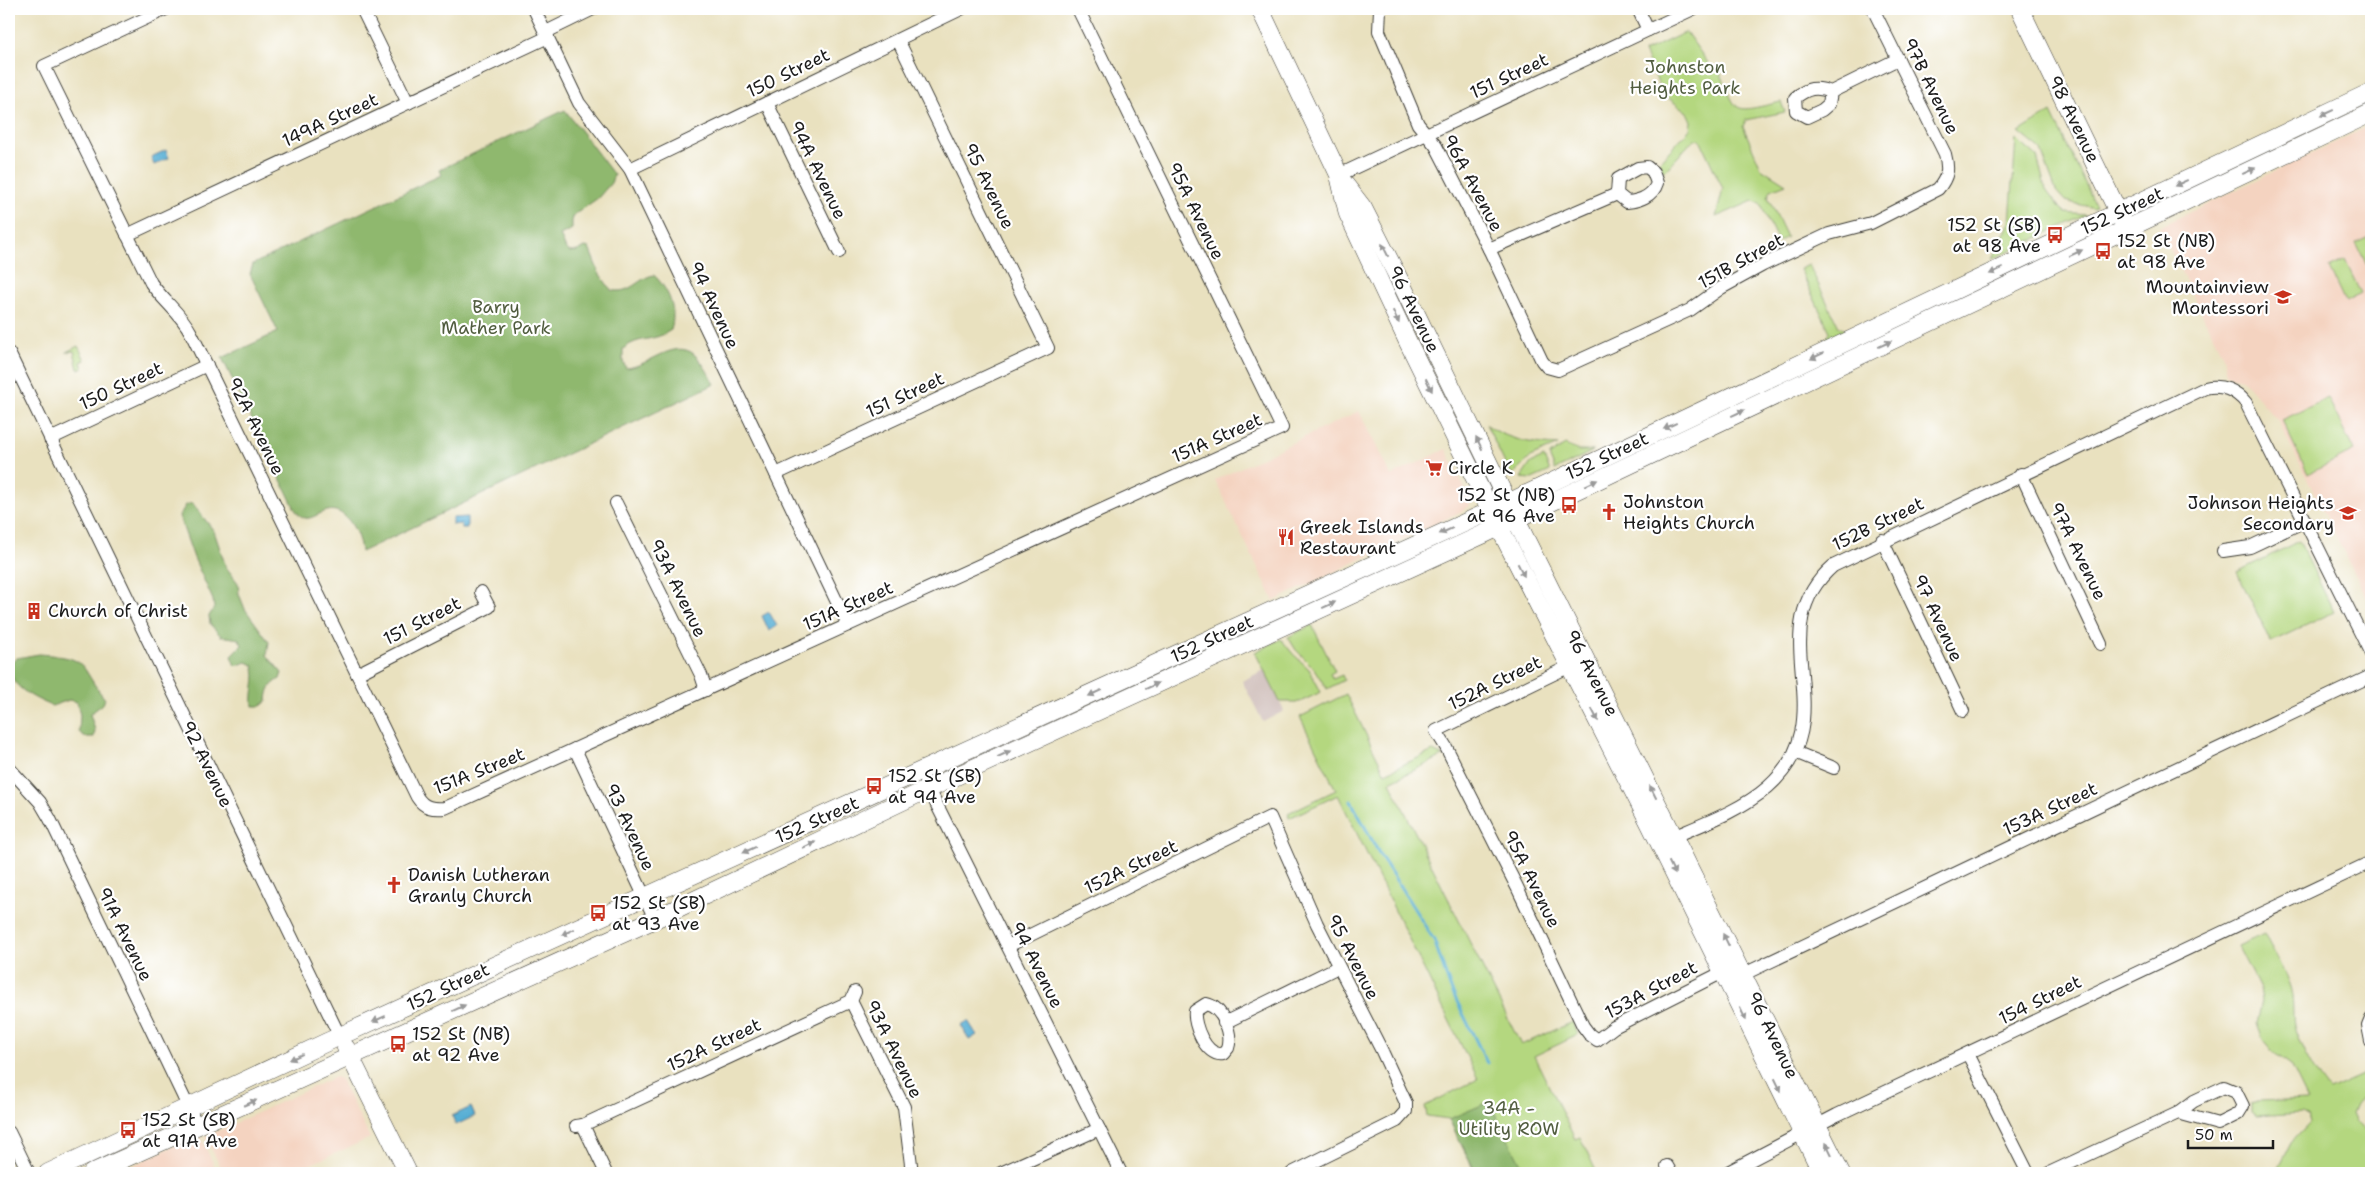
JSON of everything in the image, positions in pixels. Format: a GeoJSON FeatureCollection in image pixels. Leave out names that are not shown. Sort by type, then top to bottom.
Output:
{"type":"FeatureCollection","features":[{"type":"Feature","properties":{"kind":"main road","name":"96 Avenue"},"geometry":{"type":"LineString","coordinates":[[1260,9],[1339,175],[1363,208],[1508,503],[1744,974],[1810,1129],[1822,1173]]}},
{"type":"Feature","properties":{"kind":"main road","name":"98 Avenue"},"geometry":{"type":"LineString","coordinates":[[2020,9],[2126,229]]}},
{"type":"Feature","properties":{"kind":"main road","name":"152 Street"},"geometry":{"type":"LineString","coordinates":[[48,1173],[340,1036],[1491,511],[2371,92]]}},
{"type":"Feature","properties":{"kind":"main road","name":"152 Street"},"geometry":{"type":"LineString","coordinates":[[92,1173],[655,919],[928,789],[1499,527],[2371,113]]}},
{"type":"Feature","properties":{"kind":"main road","name":"96 Avenue"},"geometry":{"type":"LineString","coordinates":[[1339,175],[1348,214],[1499,527],[1723,972],[1810,1129],[1841,1173]]}},
{"type":"Feature","properties":{"kind":"main road"},"geometry":{"type":"LineString","coordinates":[[1295,621],[1300,604],[1299,599]]}},
{"type":"Feature","properties":{"kind":"main road"},"geometry":{"type":"LineString","coordinates":[[1650,824],[1675,836]]}},
{"type":"Feature","properties":{"kind":"main road","name":"92 Avenue"},"geometry":{"type":"LineString","coordinates":[[340,1036],[408,1173]]}},
{"type":"Feature","properties":{"kind":"street","name":"92A Avenue"},"geometry":{"type":"LineString","coordinates":[[166,9],[44,66],[151,283],[163,300],[182,317],[207,365],[416,797],[427,807]]}},
{"type":"Feature","properties":{"kind":"street"},"geometry":{"type":"LineString","coordinates":[[362,9],[408,103]]}},
{"type":"Feature","properties":{"kind":"street","name":"94 Avenue"},"geometry":{"type":"LineString","coordinates":[[534,9],[579,103],[630,168],[848,625]]}},
{"type":"Feature","properties":{"kind":"street","name":"149A Street"},"geometry":{"type":"LineString","coordinates":[[127,236],[408,103],[593,9]]}},
{"type":"Feature","properties":{"kind":"street","name":"150 Street"},"geometry":{"type":"LineString","coordinates":[[630,168],[961,9]]}},
{"type":"Feature","properties":{"kind":"street","name":"95A Avenue"},"geometry":{"type":"LineString","coordinates":[[1078,9],[1282,428]]}},
{"type":"Feature","properties":{"kind":"street","name":"96A Avenue"},"geometry":{"type":"LineString","coordinates":[[1380,9],[1379,31],[1418,124],[1436,146],[1489,249],[1528,336],[1542,361],[1552,369]]}},
{"type":"Feature","properties":{"kind":"street"},"geometry":{"type":"LineString","coordinates":[[1638,9],[1648,30]]}},
{"type":"Feature","properties":{"kind":"street","name":"151 Street"},"geometry":{"type":"LineString","coordinates":[[1339,175],[1693,9]]}},
{"type":"Feature","properties":{"kind":"street","name":"97B Avenue"},"geometry":{"type":"LineString","coordinates":[[1873,9],[1945,154],[1949,168],[1945,180]]}},
{"type":"Feature","properties":{"kind":"street","name":"95 Avenue"},"geometry":{"type":"LineString","coordinates":[[898,40],[1048,348]]}},
{"type":"Feature","properties":{"kind":"street"},"geometry":{"type":"LineString","coordinates":[[1830,92],[1898,59]]}},
{"type":"Feature","properties":{"kind":"street","name":"94A Avenue"},"geometry":{"type":"LineString","coordinates":[[767,103],[839,252]]}},
{"type":"Feature","properties":{"kind":"street","name":"151B Street"},"geometry":{"type":"LineString","coordinates":[[1552,369],[1566,367],[1690,310],[1721,288],[1763,265],[1829,234],[1871,223],[1928,196],[1945,180]]}},
{"type":"Feature","properties":{"kind":"street"},"geometry":{"type":"LineString","coordinates":[[1489,249],[1616,194]]}},
{"type":"Feature","properties":{"kind":"street","name":"151 Street"},"geometry":{"type":"LineString","coordinates":[[776,474],[1048,348]]}},
{"type":"Feature","properties":{"kind":"street","name":"92 Avenue"},"geometry":{"type":"LineString","coordinates":[[9,353],[340,1036]]}},
{"type":"Feature","properties":{"kind":"street","name":"150 Street"},"geometry":{"type":"LineString","coordinates":[[50,439],[207,365]]}},
{"type":"Feature","properties":{"kind":"street","name":"152B Street"},"geometry":{"type":"LineString","coordinates":[[1675,836],[1754,798],[1775,780],[1795,752],[1805,712],[1799,636],[1801,615],[1806,600],[1817,582],[1833,566],[1882,540],[2198,390],[2213,386],[2228,389],[2246,403],[2305,521]]}},
{"type":"Feature","properties":{"kind":"street","name":"151A Street"},"geometry":{"type":"LineString","coordinates":[[427,807],[445,808],[1282,428]]}},
{"type":"Feature","properties":{"kind":"street","name":"97A Avenue"},"geometry":{"type":"LineString","coordinates":[[2021,474],[2101,644]]}},
{"type":"Feature","properties":{"kind":"street","name":"93A Avenue"},"geometry":{"type":"LineString","coordinates":[[616,503],[701,676],[706,690]]}},
{"type":"Feature","properties":{"kind":"street"},"geometry":{"type":"LineString","coordinates":[[2223,551],[2250,547],[2305,521],[2371,654]]}},
{"type":"Feature","properties":{"kind":"street","name":"97 Avenue"},"geometry":{"type":"LineString","coordinates":[[1882,540],[1963,711]]}},
{"type":"Feature","properties":{"kind":"street","name":"151 Street"},"geometry":{"type":"LineString","coordinates":[[357,674],[489,607],[481,592]]}},
{"type":"Feature","properties":{"kind":"street","name":"152A Street"},"geometry":{"type":"LineString","coordinates":[[1436,731],[1570,666]]}},
{"type":"Feature","properties":{"kind":"street","name":"153A Street"},"geometry":{"type":"LineString","coordinates":[[1744,974],[2371,676]]}},
{"type":"Feature","properties":{"kind":"street","name":"95A Avenue"},"geometry":{"type":"LineString","coordinates":[[1436,731],[1446,747],[1517,887],[1583,1026],[1597,1040]]}},
{"type":"Feature","properties":{"kind":"street","name":"93 Avenue"},"geometry":{"type":"LineString","coordinates":[[574,749],[655,919]]}},
{"type":"Feature","properties":{"kind":"street"},"geometry":{"type":"LineString","coordinates":[[1795,752],[1834,768]]}},
{"type":"Feature","properties":{"kind":"street","name":"91A Avenue"},"geometry":{"type":"LineString","coordinates":[[9,768],[40,802],[50,819],[197,1125]]}},
{"type":"Feature","properties":{"kind":"street","name":"94 Avenue"},"geometry":{"type":"LineString","coordinates":[[921,772],[1121,1173]]}},
{"type":"Feature","properties":{"kind":"street","name":"95 Avenue"},"geometry":{"type":"LineString","coordinates":[[1270,817],[1338,967],[1404,1095],[1406,1111],[1397,1121],[1292,1173]]}},
{"type":"Feature","properties":{"kind":"street","name":"152A Street"},"geometry":{"type":"LineString","coordinates":[[1008,946],[1270,817]]}},
{"type":"Feature","properties":{"kind":"street","name":"154 Street"},"geometry":{"type":"LineString","coordinates":[[1726,1173],[1810,1129],[2371,862]]}},
{"type":"Feature","properties":{"kind":"street"},"geometry":{"type":"LineString","coordinates":[[1224,1023],[1338,967]]}},
{"type":"Feature","properties":{"kind":"street","name":"153A Street"},"geometry":{"type":"LineString","coordinates":[[1597,1040],[1614,1027],[1723,972]]}},
{"type":"Feature","properties":{"kind":"street","name":"93A Avenue"},"geometry":{"type":"LineString","coordinates":[[853,996],[904,1107],[912,1173]]}},
{"type":"Feature","properties":{"kind":"street","name":"152A Street"},"geometry":{"type":"LineString","coordinates":[[606,1173],[579,1125],[853,996]]}},
{"type":"Feature","properties":{"kind":"street"},"geometry":{"type":"LineString","coordinates":[[2371,1019],[2368,1026],[2371,1040]]}},
{"type":"Feature","properties":{"kind":"street"},"geometry":{"type":"LineString","coordinates":[[1968,1054],[2028,1173]]}},
{"type":"Feature","properties":{"kind":"street"},"geometry":{"type":"LineString","coordinates":[[2049,1173],[2178,1113]]}},
{"type":"Feature","properties":{"kind":"street"},"geometry":{"type":"LineString","coordinates":[[1001,1173],[1099,1129]]}},
{"type":"Feature","properties":{"kind":"street"},"geometry":{"type":"LineString","coordinates":[[9,1132],[29,1173]]}},
{"type":"Feature","properties":{"kind":"shaded area","name":"Mountainview Montessori"},"geometry":{"type":"Polygon","coordinates":[[[2371,125],[2371,606],[2278,421],[2242,379],[2225,375],[2225,360],[2159,227],[2371,125]]]}},
{"type":"Feature","properties":{"kind":"shaded area"},"geometry":{"type":"Polygon","coordinates":[[[1359,411],[1391,476],[1446,449],[1467,493],[1470,505],[1460,512],[1274,601],[1215,480],[1359,411]]]}},
{"type":"Feature","properties":{"kind":"shaded area"},"geometry":{"type":"Polygon","coordinates":[[[1264,670],[1284,711],[1263,722],[1242,681],[1264,670]]]}},
{"type":"Feature","properties":{"kind":"shaded area"},"geometry":{"type":"Polygon","coordinates":[[[335,1077],[340,1078],[370,1138],[291,1173],[224,1173],[205,1137],[335,1077]]]}},
{"type":"Feature","properties":{"kind":"shaded area"},"geometry":{"type":"Polygon","coordinates":[[[199,1134],[218,1173],[117,1173],[199,1134]]]}},
{"type":"Feature","properties":{"kind":"green space","name":"Johnston Heights Park"},"geometry":{"type":"Polygon","coordinates":[[[1686,32],[1711,67],[1719,69],[1730,96],[1738,107],[1744,109],[1753,108],[1781,102],[1785,112],[1746,120],[1743,126],[1761,168],[1786,184],[1771,190],[1768,197],[1787,237],[1778,242],[1760,203],[1753,201],[1716,217],[1723,189],[1700,140],[1694,139],[1664,172],[1659,162],[1690,129],[1691,121],[1687,112],[1664,95],[1644,52],[1686,32]]]}},
{"type":"Feature","properties":{"kind":"green space","name":"Barry Mather Park"},"geometry":{"type":"Polygon","coordinates":[[[565,110],[614,175],[611,183],[598,198],[574,215],[572,229],[560,235],[566,249],[570,252],[578,251],[585,247],[589,248],[599,273],[611,290],[624,290],[654,275],[668,293],[672,307],[673,322],[671,330],[658,336],[635,342],[623,349],[623,361],[626,368],[670,351],[687,350],[698,358],[715,384],[361,552],[355,531],[341,513],[327,511],[307,518],[296,511],[222,358],[278,332],[250,274],[253,264],[441,175],[439,170],[565,110]]]}},
{"type":"Feature","properties":{"kind":"green space"},"geometry":{"type":"Polygon","coordinates":[[[2051,112],[2096,206],[2094,208],[2065,201],[2056,191],[2041,150],[2019,132],[2051,112]]]}},
{"type":"Feature","properties":{"kind":"green space"},"geometry":{"type":"Polygon","coordinates":[[[2016,139],[2037,157],[2046,190],[2058,206],[2066,213],[2086,215],[1992,259],[2010,222],[2016,139]]]}},
{"type":"Feature","properties":{"kind":"green space"},"geometry":{"type":"Polygon","coordinates":[[[2371,236],[2371,274],[2356,243],[2371,236]]]}},
{"type":"Feature","properties":{"kind":"green space"},"geometry":{"type":"Polygon","coordinates":[[[2345,260],[2361,294],[2345,302],[2329,268],[2345,260]]]}},
{"type":"Feature","properties":{"kind":"green space"},"geometry":{"type":"Polygon","coordinates":[[[1809,265],[1839,327],[1848,331],[1826,341],[1830,332],[1800,269],[1809,265]]]}},
{"type":"Feature","properties":{"kind":"green space"},"geometry":{"type":"Polygon","coordinates":[[[78,346],[85,360],[81,362],[83,369],[78,369],[74,351],[66,352],[78,346]]]}},
{"type":"Feature","properties":{"kind":"green space"},"geometry":{"type":"Polygon","coordinates":[[[2328,398],[2354,451],[2308,474],[2282,420],[2328,398]]]}},
{"type":"Feature","properties":{"kind":"green space"},"geometry":{"type":"Polygon","coordinates":[[[1486,424],[1502,434],[1520,440],[1558,445],[1532,456],[1514,474],[1509,472],[1486,424]]]}},
{"type":"Feature","properties":{"kind":"green space"},"geometry":{"type":"Polygon","coordinates":[[[1565,445],[1579,451],[1593,451],[1555,470],[1550,455],[1565,445]]]}},
{"type":"Feature","properties":{"kind":"green space"},"geometry":{"type":"Polygon","coordinates":[[[1544,457],[1550,471],[1532,479],[1521,478],[1531,463],[1544,457]]]}},
{"type":"Feature","properties":{"kind":"green space"},"geometry":{"type":"Polygon","coordinates":[[[192,503],[214,531],[226,567],[238,583],[239,594],[245,609],[269,642],[267,655],[282,673],[280,679],[270,688],[267,701],[261,706],[253,706],[255,675],[253,665],[247,662],[235,666],[231,656],[242,645],[239,639],[221,636],[210,624],[209,616],[214,608],[213,600],[194,558],[179,516],[186,505],[192,503]]]}},
{"type":"Feature","properties":{"kind":"green space"},"geometry":{"type":"Polygon","coordinates":[[[2299,541],[2334,612],[2271,642],[2237,572],[2299,541]]]}},
{"type":"Feature","properties":{"kind":"green space"},"geometry":{"type":"Polygon","coordinates":[[[1312,625],[1335,671],[1330,674],[1333,679],[1342,675],[1344,680],[1327,689],[1313,667],[1296,650],[1288,637],[1312,625]]]}},
{"type":"Feature","properties":{"kind":"green space"},"geometry":{"type":"Polygon","coordinates":[[[1281,639],[1309,669],[1321,692],[1300,702],[1280,702],[1255,652],[1281,639]]]}},
{"type":"Feature","properties":{"kind":"green space"},"geometry":{"type":"Polygon","coordinates":[[[39,654],[68,658],[76,661],[86,670],[105,699],[103,704],[90,714],[95,730],[94,737],[85,737],[79,732],[80,715],[77,702],[69,700],[52,706],[24,691],[14,680],[10,673],[9,665],[17,658],[39,654]]]}},
{"type":"Feature","properties":{"kind":"green space","name":"34A - Utility ROW"},"geometry":{"type":"Polygon","coordinates":[[[1346,694],[1385,773],[1433,751],[1443,756],[1390,782],[1521,1045],[1573,1022],[1578,1035],[1534,1056],[1575,1139],[1580,1137],[1597,1173],[1525,1173],[1522,1166],[1508,1173],[1475,1173],[1449,1119],[1427,1116],[1425,1106],[1478,1079],[1338,795],[1289,818],[1288,813],[1336,790],[1300,717],[1346,694]]]}},
{"type":"Feature","properties":{"kind":"green space"},"geometry":{"type":"Polygon","coordinates":[[[2264,934],[2290,987],[2294,1025],[2299,1041],[2324,1084],[2329,1090],[2371,1071],[2371,1088],[2356,1104],[2352,1113],[2356,1122],[2371,1135],[2371,1173],[2280,1173],[2278,1169],[2291,1143],[2310,1123],[2308,1117],[2301,1113],[2256,1116],[2251,1112],[2251,1104],[2258,1102],[2308,1100],[2291,1065],[2274,1053],[2263,1040],[2257,1024],[2262,1000],[2260,989],[2238,946],[2264,934]]]}},
{"type":"Feature","properties":{"kind":"green space"},"geometry":{"type":"Polygon","coordinates":[[[1489,1102],[1522,1166],[1508,1173],[1476,1173],[1449,1119],[1489,1102]]]}},
{"type":"Feature","properties":{"kind":"water"},"geometry":{"type":"Polygon","coordinates":[[[166,150],[169,158],[154,165],[151,157],[166,150]]]}},
{"type":"Feature","properties":{"kind":"water"},"geometry":{"type":"Polygon","coordinates":[[[467,517],[467,528],[462,528],[461,524],[452,525],[452,518],[467,517]]]}},
{"type":"Feature","properties":{"kind":"water"},"geometry":{"type":"Polygon","coordinates":[[[769,612],[777,626],[769,631],[762,616],[769,612]]]}},
{"type":"Feature","properties":{"kind":"water"},"geometry":{"type":"Polygon","coordinates":[[[968,1021],[977,1035],[969,1040],[961,1025],[968,1021]]]}},
{"type":"Feature","properties":{"kind":"water"},"geometry":{"type":"Polygon","coordinates":[[[471,1107],[475,1116],[456,1125],[452,1116],[471,1107]]]}},
{"type":"Feature","properties":{"kind":"waterway"},"geometry":{"type":"LineString","coordinates":[[1351,801],[1380,855],[1434,940],[1450,987],[1487,1063]]}},
{"type":"Feature","properties":{"kind":"place","name":"152 St (SB) at 98 Ave"},"geometry":{"type":"Point","coordinates":[2055,235]}},
{"type":"Feature","properties":{"kind":"place","name":"152 St (NB) at 98 Ave"},"geometry":{"type":"Point","coordinates":[2103,251]}},
{"type":"Feature","properties":{"kind":"place","name":"Mountainview Montessori"},"geometry":{"type":"Point","coordinates":[2283,297]}},
{"type":"Feature","properties":{"kind":"place","name":"Circle K"},"geometry":{"type":"Point","coordinates":[1434,468]}},
{"type":"Feature","properties":{"kind":"place","name":"152 St (NB) at 96 Ave"},"geometry":{"type":"Point","coordinates":[1569,505]}},
{"type":"Feature","properties":{"kind":"place","name":"Johnston Heights Church"},"geometry":{"type":"Point","coordinates":[1609,512]}},
{"type":"Feature","properties":{"kind":"place","name":"Johnson Heights Secondary"},"geometry":{"type":"Point","coordinates":[2348,513]}},
{"type":"Feature","properties":{"kind":"place","name":"Greek Islands Restaurant"},"geometry":{"type":"Point","coordinates":[1286,537]}},
{"type":"Feature","properties":{"kind":"place","name":"Church of Christ"},"geometry":{"type":"Point","coordinates":[34,611]}},
{"type":"Feature","properties":{"kind":"place","name":"152 St (SB) at 94 Ave"},"geometry":{"type":"Point","coordinates":[874,786]}},
{"type":"Feature","properties":{"kind":"place","name":"Danish Lutheran Granly Church"},"geometry":{"type":"Point","coordinates":[394,885]}},
{"type":"Feature","properties":{"kind":"place","name":"152 St (SB) at 93 Ave"},"geometry":{"type":"Point","coordinates":[598,913]}},
{"type":"Feature","properties":{"kind":"place","name":"152 St (NB) at 92 Ave"},"geometry":{"type":"Point","coordinates":[398,1044]}},
{"type":"Feature","properties":{"kind":"place","name":"152 St (SB) at 91A Ave"},"geometry":{"type":"Point","coordinates":[128,1130]}}]}
